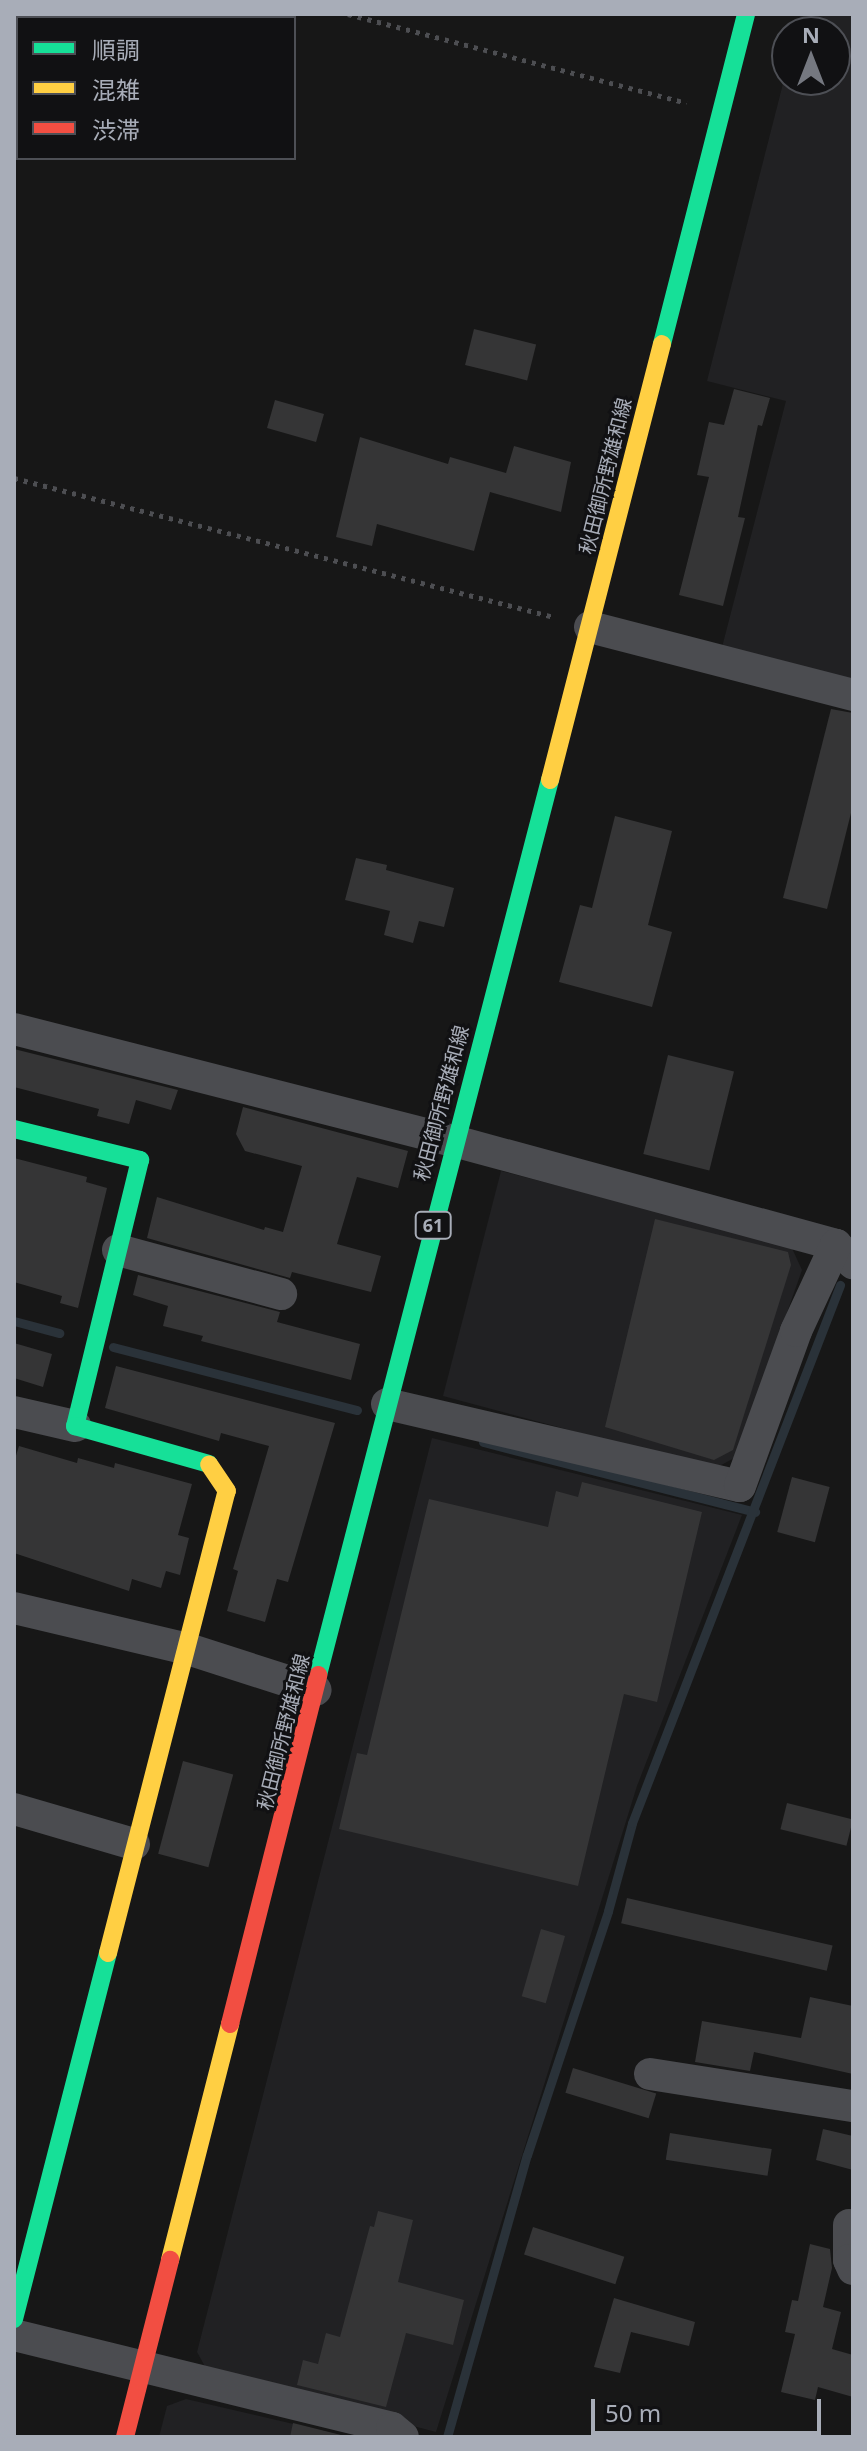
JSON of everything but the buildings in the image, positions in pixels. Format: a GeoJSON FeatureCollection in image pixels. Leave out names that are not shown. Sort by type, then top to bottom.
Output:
{"type":"FeatureCollection","features":[{"type":"Feature","properties":{"kind":"main road","name":"秋田御所野雄和線"},"geometry":{"type":"LineString","coordinates":[[125,2437],[454,1141],[590,627],[746,14]]}},
{"type":"Feature","properties":{"kind":"main road"},"geometry":{"type":"LineString","coordinates":[[14,1129],[140,1160],[75,1426],[208,1462],[227,1491],[14,2319]]}},
{"type":"Feature","properties":{"kind":"street"},"geometry":{"type":"LineString","coordinates":[[590,627],[853,695]]}},
{"type":"Feature","properties":{"kind":"street"},"geometry":{"type":"LineString","coordinates":[[14,1029],[454,1141],[844,1254],[796,1331],[740,1486],[387,1404]]}},
{"type":"Feature","properties":{"kind":"street"},"geometry":{"type":"LineString","coordinates":[[118,1250],[281,1294]]}},
{"type":"Feature","properties":{"kind":"street"},"geometry":{"type":"LineString","coordinates":[[14,1412],[75,1426]]}},
{"type":"Feature","properties":{"kind":"street"},"geometry":{"type":"LineString","coordinates":[[14,1608],[188,1649],[316,1690]]}},
{"type":"Feature","properties":{"kind":"street"},"geometry":{"type":"LineString","coordinates":[[14,1809],[134,1844]]}},
{"type":"Feature","properties":{"kind":"street"},"geometry":{"type":"LineString","coordinates":[[650,2074],[853,2106]]}},
{"type":"Feature","properties":{"kind":"street"},"geometry":{"type":"LineString","coordinates":[[849,2225],[849,2260],[853,2269]]}},
{"type":"Feature","properties":{"kind":"street"},"geometry":{"type":"LineString","coordinates":[[14,2335],[392,2428],[403,2437]]}},
{"type":"Feature","properties":{"kind":"path"},"geometry":{"type":"LineString","coordinates":[[348,14],[719,111]]}},
{"type":"Feature","properties":{"kind":"path"},"geometry":{"type":"LineString","coordinates":[[14,478],[590,627]]}},
{"type":"Feature","properties":{"kind":"shaded area"},"geometry":{"type":"Polygon","coordinates":[[[853,14],[853,683],[721,651],[786,401],[707,381],[780,96],[851,96],[851,16],[800,16],[853,14]]]}},
{"type":"Feature","properties":{"kind":"shaded area"},"geometry":{"type":"Polygon","coordinates":[[[501,1171],[791,1246],[802,1270],[736,1457],[714,1469],[443,1396],[501,1171]]]}},
{"type":"Feature","properties":{"kind":"shaded area"},"geometry":{"type":"Polygon","coordinates":[[[432,1438],[742,1515],[637,1786],[436,2432],[208,2372],[197,2352],[432,1438]]]}},
{"type":"Feature","properties":{"kind":"shaded area"},"geometry":{"type":"Polygon","coordinates":[[[186,2399],[349,2437],[159,2437],[167,2406],[186,2399]]]}},
{"type":"Feature","properties":{"kind":"waterway"},"geometry":{"type":"LineString","coordinates":[[447,2437],[527,2155],[608,1911],[632,1823],[840,1285]]}},
{"type":"Feature","properties":{"kind":"waterway"},"geometry":{"type":"LineString","coordinates":[[14,1321],[59,1333]]}},
{"type":"Feature","properties":{"kind":"waterway"},"geometry":{"type":"LineString","coordinates":[[113,1347],[357,1410]]}},
{"type":"Feature","properties":{"kind":"waterway"},"geometry":{"type":"LineString","coordinates":[[483,1442],[755,1512]]}},
{"type":"Feature","properties":{"kind":"traffic: fast"},"geometry":{"type":"LineString","coordinates":[[662,344],[746,14]]}},
{"type":"Feature","properties":{"kind":"traffic: fast"},"geometry":{"type":"LineString","coordinates":[[318,1675],[550,780]]}},
{"type":"Feature","properties":{"kind":"traffic: fast"},"geometry":{"type":"LineString","coordinates":[[14,1129],[140,1160],[75,1426],[209,1464]]}},
{"type":"Feature","properties":{"kind":"traffic: fast"},"geometry":{"type":"LineString","coordinates":[[14,2319],[108,1953]]}},
{"type":"Feature","properties":{"kind":"traffic: slow"},"geometry":{"type":"LineString","coordinates":[[550,780],[662,344]]}},
{"type":"Feature","properties":{"kind":"traffic: slow"},"geometry":{"type":"LineString","coordinates":[[108,1953],[227,1491],[209,1464]]}},
{"type":"Feature","properties":{"kind":"traffic: slow"},"geometry":{"type":"LineString","coordinates":[[170,2260],[230,2024]]}},
{"type":"Feature","properties":{"kind":"traffic: jam"},"geometry":{"type":"LineString","coordinates":[[230,2024],[318,1675]]}},
{"type":"Feature","properties":{"kind":"traffic: jam"},"geometry":{"type":"LineString","coordinates":[[125,2437],[170,2260]]}}]}
